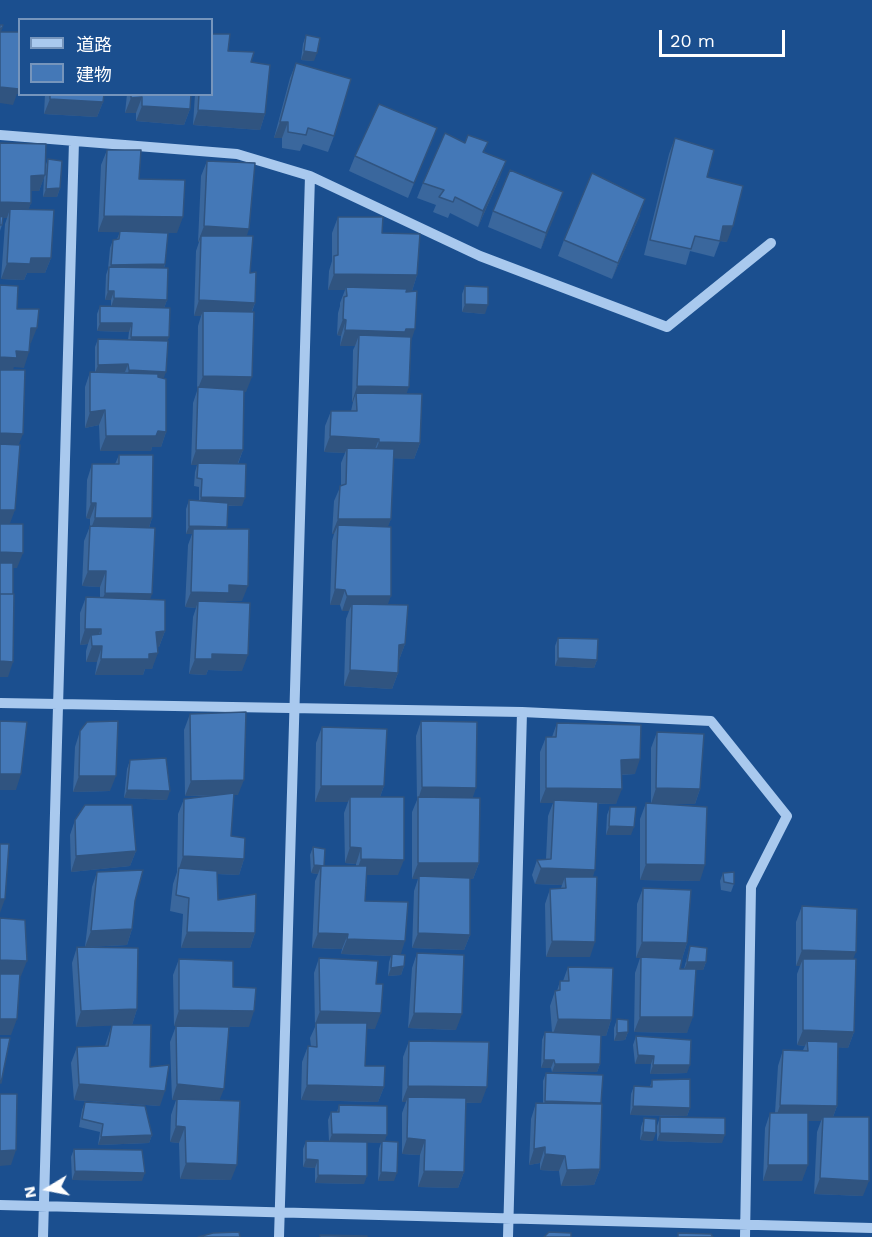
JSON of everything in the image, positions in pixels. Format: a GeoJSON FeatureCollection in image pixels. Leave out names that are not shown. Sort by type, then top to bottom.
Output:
{"type":"FeatureCollection","features":[{"type":"Feature","properties":{"kind":"street"},"geometry":{"type":"LineString","coordinates":[[0,135],[237,154],[310,176],[480,256],[668,327],[771,243]]}},
{"type":"Feature","properties":{"kind":"street"},"geometry":{"type":"LineString","coordinates":[[43,1237],[74,141]]}},
{"type":"Feature","properties":{"kind":"street"},"geometry":{"type":"LineString","coordinates":[[279,1237],[310,176]]}},
{"type":"Feature","properties":{"kind":"street"},"geometry":{"type":"LineString","coordinates":[[0,703],[522,712],[711,721],[787,816],[751,887],[745,1237]]}},
{"type":"Feature","properties":{"kind":"street"},"geometry":{"type":"LineString","coordinates":[[508,1237],[522,712]]}},
{"type":"Feature","properties":{"kind":"street"},"geometry":{"type":"LineString","coordinates":[[0,1205],[872,1228]]}},
{"type":"Feature","properties":{"kind":"building"},"geometry":{"type":"Polygon","coordinates":[[[0,32],[18,32],[18,89],[0,87],[0,32]]]}},
{"type":"Feature","properties":{"kind":"building"},"geometry":{"type":"Polygon","coordinates":[[[213,34],[230,34],[228,51],[254,52],[251,62],[270,65],[265,114],[198,110],[199,96],[213,96],[213,34]]]}},
{"type":"Feature","properties":{"kind":"building"},"geometry":{"type":"Polygon","coordinates":[[[306,35],[320,38],[317,53],[304,51],[306,35]]]}},
{"type":"Feature","properties":{"kind":"building"},"geometry":{"type":"Polygon","coordinates":[[[296,63],[351,79],[334,136],[308,128],[306,135],[288,132],[288,122],[280,122],[296,63]]]}},
{"type":"Feature","properties":{"kind":"building"},"geometry":{"type":"Polygon","coordinates":[[[50,96],[104,96],[103,102],[50,99],[50,96]]]}},
{"type":"Feature","properties":{"kind":"building"},"geometry":{"type":"Polygon","coordinates":[[[131,96],[191,96],[190,109],[142,106],[142,97],[131,98],[131,96]]]}},
{"type":"Feature","properties":{"kind":"building"},"geometry":{"type":"Polygon","coordinates":[[[379,104],[437,128],[414,183],[355,156],[379,104]]]}},
{"type":"Feature","properties":{"kind":"building"},"geometry":{"type":"Polygon","coordinates":[[[445,133],[465,143],[468,135],[488,142],[483,152],[506,161],[483,211],[455,197],[453,202],[439,197],[444,190],[423,183],[445,133]]]}},
{"type":"Feature","properties":{"kind":"building"},"geometry":{"type":"Polygon","coordinates":[[[675,138],[714,150],[707,177],[743,186],[733,226],[723,226],[720,241],[695,236],[691,249],[650,240],[675,138]]]}},
{"type":"Feature","properties":{"kind":"building"},"geometry":{"type":"Polygon","coordinates":[[[0,143],[46,144],[45,175],[31,176],[31,203],[0,202],[0,143]]]}},
{"type":"Feature","properties":{"kind":"building"},"geometry":{"type":"Polygon","coordinates":[[[107,150],[141,150],[139,179],[185,180],[183,217],[104,216],[107,150]]]}},
{"type":"Feature","properties":{"kind":"building"},"geometry":{"type":"Polygon","coordinates":[[[48,159],[62,161],[60,188],[46,189],[48,159]]]}},
{"type":"Feature","properties":{"kind":"building"},"geometry":{"type":"Polygon","coordinates":[[[207,161],[255,163],[249,229],[204,226],[207,161]]]}},
{"type":"Feature","properties":{"kind":"building"},"geometry":{"type":"Polygon","coordinates":[[[510,170],[563,192],[546,233],[493,211],[510,170]]]}},
{"type":"Feature","properties":{"kind":"building"},"geometry":{"type":"Polygon","coordinates":[[[592,173],[645,199],[618,263],[564,240],[592,173]]]}},
{"type":"Feature","properties":{"kind":"building"},"geometry":{"type":"Polygon","coordinates":[[[10,209],[54,210],[51,258],[31,258],[30,264],[7,263],[10,209]]]}},
{"type":"Feature","properties":{"kind":"building"},"geometry":{"type":"Polygon","coordinates":[[[338,217],[383,217],[382,233],[420,234],[417,275],[334,274],[334,256],[338,255],[338,217]]]}},
{"type":"Feature","properties":{"kind":"building"},"geometry":{"type":"Polygon","coordinates":[[[120,231],[168,233],[165,264],[111,265],[113,240],[119,239],[120,231]]]}},
{"type":"Feature","properties":{"kind":"building"},"geometry":{"type":"Polygon","coordinates":[[[201,236],[253,236],[250,273],[256,272],[255,303],[199,300],[201,236]]]}},
{"type":"Feature","properties":{"kind":"building"},"geometry":{"type":"Polygon","coordinates":[[[109,267],[168,268],[167,300],[114,298],[114,291],[108,291],[109,267]]]}},
{"type":"Feature","properties":{"kind":"building"},"geometry":{"type":"Polygon","coordinates":[[[0,285],[18,286],[17,309],[39,309],[37,328],[31,328],[29,352],[16,351],[17,358],[0,357],[0,285]]]}},
{"type":"Feature","properties":{"kind":"building"},"geometry":{"type":"Polygon","coordinates":[[[465,286],[488,287],[488,305],[465,304],[465,286]]]}},
{"type":"Feature","properties":{"kind":"building"},"geometry":{"type":"Polygon","coordinates":[[[346,287],[417,291],[415,329],[406,329],[405,332],[345,330],[346,320],[343,319],[344,297],[347,296],[346,287]]]}},
{"type":"Feature","properties":{"kind":"building"},"geometry":{"type":"Polygon","coordinates":[[[100,306],[170,308],[169,337],[131,337],[132,323],[100,323],[100,306]]]}},
{"type":"Feature","properties":{"kind":"building"},"geometry":{"type":"Polygon","coordinates":[[[203,311],[254,312],[252,377],[203,376],[203,311]]]}},
{"type":"Feature","properties":{"kind":"building"},"geometry":{"type":"Polygon","coordinates":[[[359,335],[411,337],[409,387],[357,386],[359,335]]]}},
{"type":"Feature","properties":{"kind":"building"},"geometry":{"type":"Polygon","coordinates":[[[98,339],[168,341],[166,372],[129,370],[128,364],[98,365],[98,339]]]}},
{"type":"Feature","properties":{"kind":"building"},"geometry":{"type":"Polygon","coordinates":[[[0,370],[25,370],[23,434],[0,433],[0,370]]]}},
{"type":"Feature","properties":{"kind":"building"},"geometry":{"type":"Polygon","coordinates":[[[90,372],[158,374],[158,377],[166,379],[166,432],[158,431],[156,436],[106,436],[105,410],[90,412],[90,372]]]}},
{"type":"Feature","properties":{"kind":"building"},"geometry":{"type":"Polygon","coordinates":[[[198,387],[244,390],[243,450],[196,450],[198,387]]]}},
{"type":"Feature","properties":{"kind":"building"},"geometry":{"type":"Polygon","coordinates":[[[356,393],[422,394],[420,443],[379,442],[379,439],[330,436],[331,411],[357,411],[356,393]]]}},
{"type":"Feature","properties":{"kind":"building"},"geometry":{"type":"Polygon","coordinates":[[[0,444],[20,445],[15,510],[0,510],[0,444]]]}},
{"type":"Feature","properties":{"kind":"building"},"geometry":{"type":"Polygon","coordinates":[[[347,448],[394,449],[391,519],[338,519],[340,486],[346,484],[347,448]]]}},
{"type":"Feature","properties":{"kind":"building"},"geometry":{"type":"Polygon","coordinates":[[[119,455],[153,455],[152,518],[95,518],[96,503],[91,503],[92,464],[119,464],[119,455]]]}},
{"type":"Feature","properties":{"kind":"building"},"geometry":{"type":"Polygon","coordinates":[[[198,463],[246,464],[245,498],[201,497],[202,479],[197,478],[198,463]]]}},
{"type":"Feature","properties":{"kind":"building"},"geometry":{"type":"Polygon","coordinates":[[[189,500],[228,503],[227,527],[189,526],[189,500]]]}},
{"type":"Feature","properties":{"kind":"building"},"geometry":{"type":"Polygon","coordinates":[[[0,524],[23,524],[23,553],[0,552],[0,524]]]}},
{"type":"Feature","properties":{"kind":"building"},"geometry":{"type":"Polygon","coordinates":[[[338,525],[391,527],[391,596],[347,596],[345,590],[335,589],[338,525]]]}},
{"type":"Feature","properties":{"kind":"building"},"geometry":{"type":"Polygon","coordinates":[[[90,526],[155,528],[152,594],[105,593],[106,571],[88,571],[90,526]]]}},
{"type":"Feature","properties":{"kind":"building"},"geometry":{"type":"Polygon","coordinates":[[[193,529],[249,529],[248,586],[229,585],[229,593],[191,592],[193,529]]]}},
{"type":"Feature","properties":{"kind":"building"},"geometry":{"type":"Polygon","coordinates":[[[0,563],[13,563],[13,594],[0,594],[0,563]]]}},
{"type":"Feature","properties":{"kind":"building"},"geometry":{"type":"Polygon","coordinates":[[[0,594],[14,594],[13,662],[0,661],[0,594]]]}},
{"type":"Feature","properties":{"kind":"building"},"geometry":{"type":"Polygon","coordinates":[[[86,597],[165,600],[165,631],[156,632],[158,653],[149,654],[149,659],[101,659],[102,646],[92,646],[91,635],[101,634],[101,629],[85,629],[86,597]]]}},
{"type":"Feature","properties":{"kind":"building"},"geometry":{"type":"Polygon","coordinates":[[[198,601],[250,603],[248,655],[212,654],[212,659],[195,659],[198,601]]]}},
{"type":"Feature","properties":{"kind":"building"},"geometry":{"type":"Polygon","coordinates":[[[352,604],[408,605],[405,644],[399,645],[398,673],[350,670],[352,604]]]}},
{"type":"Feature","properties":{"kind":"building"},"geometry":{"type":"Polygon","coordinates":[[[558,638],[598,639],[597,660],[558,658],[558,638]]]}},
{"type":"Feature","properties":{"kind":"building"},"geometry":{"type":"Polygon","coordinates":[[[246,712],[244,780],[191,781],[190,714],[246,712]]]}},
{"type":"Feature","properties":{"kind":"building"},"geometry":{"type":"Polygon","coordinates":[[[0,721],[27,722],[21,774],[0,774],[0,721]]]}},
{"type":"Feature","properties":{"kind":"building"},"geometry":{"type":"Polygon","coordinates":[[[118,721],[116,776],[79,776],[80,731],[87,722],[118,721]]]}},
{"type":"Feature","properties":{"kind":"building"},"geometry":{"type":"Polygon","coordinates":[[[421,721],[477,722],[476,788],[422,787],[421,721]]]}},
{"type":"Feature","properties":{"kind":"building"},"geometry":{"type":"Polygon","coordinates":[[[557,723],[641,725],[640,759],[621,760],[622,789],[546,788],[546,737],[556,737],[557,723]]]}},
{"type":"Feature","properties":{"kind":"building"},"geometry":{"type":"Polygon","coordinates":[[[322,727],[387,729],[384,786],[321,786],[322,727]]]}},
{"type":"Feature","properties":{"kind":"building"},"geometry":{"type":"Polygon","coordinates":[[[657,732],[704,734],[700,789],[656,788],[657,732]]]}},
{"type":"Feature","properties":{"kind":"building"},"geometry":{"type":"Polygon","coordinates":[[[166,758],[170,791],[127,790],[130,760],[166,758]]]}},
{"type":"Feature","properties":{"kind":"building"},"geometry":{"type":"Polygon","coordinates":[[[234,793],[231,836],[245,838],[244,859],[183,856],[184,799],[234,793]]]}},
{"type":"Feature","properties":{"kind":"building"},"geometry":{"type":"Polygon","coordinates":[[[350,797],[404,797],[404,860],[361,859],[361,848],[350,847],[350,797]]]}},
{"type":"Feature","properties":{"kind":"building"},"geometry":{"type":"Polygon","coordinates":[[[418,797],[480,798],[479,863],[418,863],[418,797]]]}},
{"type":"Feature","properties":{"kind":"building"},"geometry":{"type":"Polygon","coordinates":[[[554,800],[598,802],[595,870],[541,868],[537,860],[551,859],[554,800]]]}},
{"type":"Feature","properties":{"kind":"building"},"geometry":{"type":"Polygon","coordinates":[[[646,803],[707,807],[705,865],[646,864],[646,803]]]}},
{"type":"Feature","properties":{"kind":"building"},"geometry":{"type":"Polygon","coordinates":[[[85,805],[132,805],[136,851],[76,856],[75,820],[85,805]]]}},
{"type":"Feature","properties":{"kind":"building"},"geometry":{"type":"Polygon","coordinates":[[[610,807],[636,807],[634,827],[609,826],[610,807]]]}},
{"type":"Feature","properties":{"kind":"building"},"geometry":{"type":"Polygon","coordinates":[[[0,844],[9,844],[5,899],[0,899],[0,844]]]}},
{"type":"Feature","properties":{"kind":"building"},"geometry":{"type":"Polygon","coordinates":[[[313,847],[325,849],[324,866],[314,865],[313,847]]]}},
{"type":"Feature","properties":{"kind":"building"},"geometry":{"type":"Polygon","coordinates":[[[321,866],[367,866],[365,901],[408,902],[405,941],[347,939],[348,934],[318,933],[321,866]]]}},
{"type":"Feature","properties":{"kind":"building"},"geometry":{"type":"Polygon","coordinates":[[[179,868],[217,871],[218,900],[256,894],[255,933],[187,932],[189,898],[176,895],[179,868]]]}},
{"type":"Feature","properties":{"kind":"building"},"geometry":{"type":"Polygon","coordinates":[[[143,870],[135,901],[132,929],[91,931],[97,872],[143,870]]]}},
{"type":"Feature","properties":{"kind":"building"},"geometry":{"type":"Polygon","coordinates":[[[734,872],[734,884],[724,882],[723,873],[734,872]]]}},
{"type":"Feature","properties":{"kind":"building"},"geometry":{"type":"Polygon","coordinates":[[[419,876],[470,878],[470,935],[418,933],[419,876]]]}},
{"type":"Feature","properties":{"kind":"building"},"geometry":{"type":"Polygon","coordinates":[[[565,877],[597,877],[595,942],[552,941],[550,889],[566,888],[565,877]]]}},
{"type":"Feature","properties":{"kind":"building"},"geometry":{"type":"Polygon","coordinates":[[[643,888],[691,890],[687,943],[642,942],[643,888]]]}},
{"type":"Feature","properties":{"kind":"building"},"geometry":{"type":"Polygon","coordinates":[[[802,906],[857,909],[856,952],[802,950],[802,906]]]}},
{"type":"Feature","properties":{"kind":"building"},"geometry":{"type":"Polygon","coordinates":[[[0,918],[25,920],[27,961],[0,960],[0,918]]]}},
{"type":"Feature","properties":{"kind":"building"},"geometry":{"type":"Polygon","coordinates":[[[690,946],[707,948],[706,962],[687,962],[690,946]]]}},
{"type":"Feature","properties":{"kind":"building"},"geometry":{"type":"Polygon","coordinates":[[[77,947],[138,948],[137,1009],[81,1011],[77,947]]]}},
{"type":"Feature","properties":{"kind":"building"},"geometry":{"type":"Polygon","coordinates":[[[417,953],[464,955],[462,1014],[414,1013],[417,953]]]}},
{"type":"Feature","properties":{"kind":"building"},"geometry":{"type":"Polygon","coordinates":[[[392,954],[405,955],[404,966],[391,968],[392,954]]]}},
{"type":"Feature","properties":{"kind":"building"},"geometry":{"type":"Polygon","coordinates":[[[641,957],[682,959],[680,969],[696,969],[693,1017],[640,1017],[641,957]]]}},
{"type":"Feature","properties":{"kind":"building"},"geometry":{"type":"Polygon","coordinates":[[[319,958],[378,961],[376,984],[383,984],[381,1013],[320,1011],[319,958]]]}},
{"type":"Feature","properties":{"kind":"building"},"geometry":{"type":"Polygon","coordinates":[[[179,959],[233,961],[233,987],[256,988],[254,1011],[179,1010],[179,959]]]}},
{"type":"Feature","properties":{"kind":"building"},"geometry":{"type":"Polygon","coordinates":[[[803,959],[856,959],[854,1032],[803,1030],[803,959]]]}},
{"type":"Feature","properties":{"kind":"building"},"geometry":{"type":"Polygon","coordinates":[[[568,967],[613,968],[611,1020],[558,1019],[555,991],[560,990],[560,981],[569,981],[568,967]]]}},
{"type":"Feature","properties":{"kind":"building"},"geometry":{"type":"Polygon","coordinates":[[[0,974],[20,974],[17,1019],[0,1019],[0,974]]]}},
{"type":"Feature","properties":{"kind":"building"},"geometry":{"type":"Polygon","coordinates":[[[617,1019],[628,1020],[628,1032],[617,1033],[617,1019]]]}},
{"type":"Feature","properties":{"kind":"building"},"geometry":{"type":"Polygon","coordinates":[[[316,1023],[367,1023],[365,1066],[385,1066],[384,1087],[307,1085],[308,1046],[317,1047],[316,1023]]]}},
{"type":"Feature","properties":{"kind":"building"},"geometry":{"type":"Polygon","coordinates":[[[112,1025],[151,1025],[150,1067],[169,1065],[165,1091],[79,1084],[77,1047],[108,1046],[112,1025]]]}},
{"type":"Feature","properties":{"kind":"building"},"geometry":{"type":"Polygon","coordinates":[[[176,1026],[229,1027],[224,1089],[177,1084],[176,1026]]]}},
{"type":"Feature","properties":{"kind":"building"},"geometry":{"type":"Polygon","coordinates":[[[545,1032],[601,1035],[600,1064],[555,1064],[554,1060],[544,1060],[545,1032]]]}},
{"type":"Feature","properties":{"kind":"building"},"geometry":{"type":"Polygon","coordinates":[[[636,1036],[691,1040],[690,1065],[653,1065],[654,1056],[638,1055],[636,1036]]]}},
{"type":"Feature","properties":{"kind":"building"},"geometry":{"type":"Polygon","coordinates":[[[0,1038],[10,1038],[1,1083],[0,1083],[0,1038]]]}},
{"type":"Feature","properties":{"kind":"building"},"geometry":{"type":"Polygon","coordinates":[[[409,1041],[489,1042],[487,1087],[408,1086],[409,1041]]]}},
{"type":"Feature","properties":{"kind":"building"},"geometry":{"type":"Polygon","coordinates":[[[807,1041],[838,1042],[837,1106],[780,1105],[783,1050],[808,1051],[807,1041]]]}},
{"type":"Feature","properties":{"kind":"building"},"geometry":{"type":"Polygon","coordinates":[[[546,1073],[603,1075],[601,1103],[545,1101],[546,1073]]]}},
{"type":"Feature","properties":{"kind":"building"},"geometry":{"type":"Polygon","coordinates":[[[690,1079],[690,1108],[633,1106],[634,1086],[652,1087],[652,1080],[690,1079]]]}},
{"type":"Feature","properties":{"kind":"building"},"geometry":{"type":"Polygon","coordinates":[[[0,1094],[17,1094],[16,1150],[0,1151],[0,1094]]]}},
{"type":"Feature","properties":{"kind":"building"},"geometry":{"type":"Polygon","coordinates":[[[408,1097],[466,1098],[464,1172],[424,1171],[425,1140],[407,1138],[408,1097]]]}},
{"type":"Feature","properties":{"kind":"building"},"geometry":{"type":"Polygon","coordinates":[[[177,1099],[240,1101],[237,1165],[186,1163],[185,1127],[176,1126],[177,1099]]]}},
{"type":"Feature","properties":{"kind":"building"},"geometry":{"type":"Polygon","coordinates":[[[85,1102],[145,1106],[152,1135],[101,1137],[103,1124],[82,1119],[85,1102]]]}},
{"type":"Feature","properties":{"kind":"building"},"geometry":{"type":"Polygon","coordinates":[[[536,1103],[602,1104],[600,1169],[567,1170],[565,1156],[545,1154],[545,1147],[534,1149],[536,1103]]]}},
{"type":"Feature","properties":{"kind":"building"},"geometry":{"type":"Polygon","coordinates":[[[339,1105],[387,1106],[387,1135],[332,1134],[331,1112],[339,1112],[339,1105]]]}},
{"type":"Feature","properties":{"kind":"building"},"geometry":{"type":"Polygon","coordinates":[[[770,1113],[808,1113],[808,1165],[768,1165],[770,1113]]]}},
{"type":"Feature","properties":{"kind":"building"},"geometry":{"type":"Polygon","coordinates":[[[660,1117],[725,1118],[725,1135],[660,1133],[660,1117]]]}},
{"type":"Feature","properties":{"kind":"building"},"geometry":{"type":"Polygon","coordinates":[[[823,1117],[869,1117],[869,1181],[820,1178],[823,1117]]]}},
{"type":"Feature","properties":{"kind":"building"},"geometry":{"type":"Polygon","coordinates":[[[644,1118],[656,1119],[656,1133],[643,1132],[644,1118]]]}},
{"type":"Feature","properties":{"kind":"building"},"geometry":{"type":"Polygon","coordinates":[[[306,1141],[367,1142],[367,1176],[318,1175],[318,1160],[306,1159],[306,1141]]]}},
{"type":"Feature","properties":{"kind":"building"},"geometry":{"type":"Polygon","coordinates":[[[382,1141],[398,1142],[397,1173],[381,1172],[382,1141]]]}},
{"type":"Feature","properties":{"kind":"building"},"geometry":{"type":"Polygon","coordinates":[[[74,1149],[142,1150],[145,1173],[75,1171],[74,1149]]]}},
{"type":"Feature","properties":{"kind":"building"},"geometry":{"type":"Polygon","coordinates":[[[239,1232],[240,1237],[198,1237],[213,1233],[239,1232]]]}},
{"type":"Feature","properties":{"kind":"building"},"geometry":{"type":"Polygon","coordinates":[[[549,1232],[571,1233],[571,1237],[544,1237],[549,1232]]]}},
{"type":"Feature","properties":{"kind":"building"},"geometry":{"type":"Polygon","coordinates":[[[678,1233],[711,1234],[713,1237],[678,1237],[678,1233]]]}},
{"type":"Feature","properties":{"kind":"building"},"geometry":{"type":"Polygon","coordinates":[[[320,1235],[367,1236],[367,1237],[320,1237],[320,1235]]]}}]}
